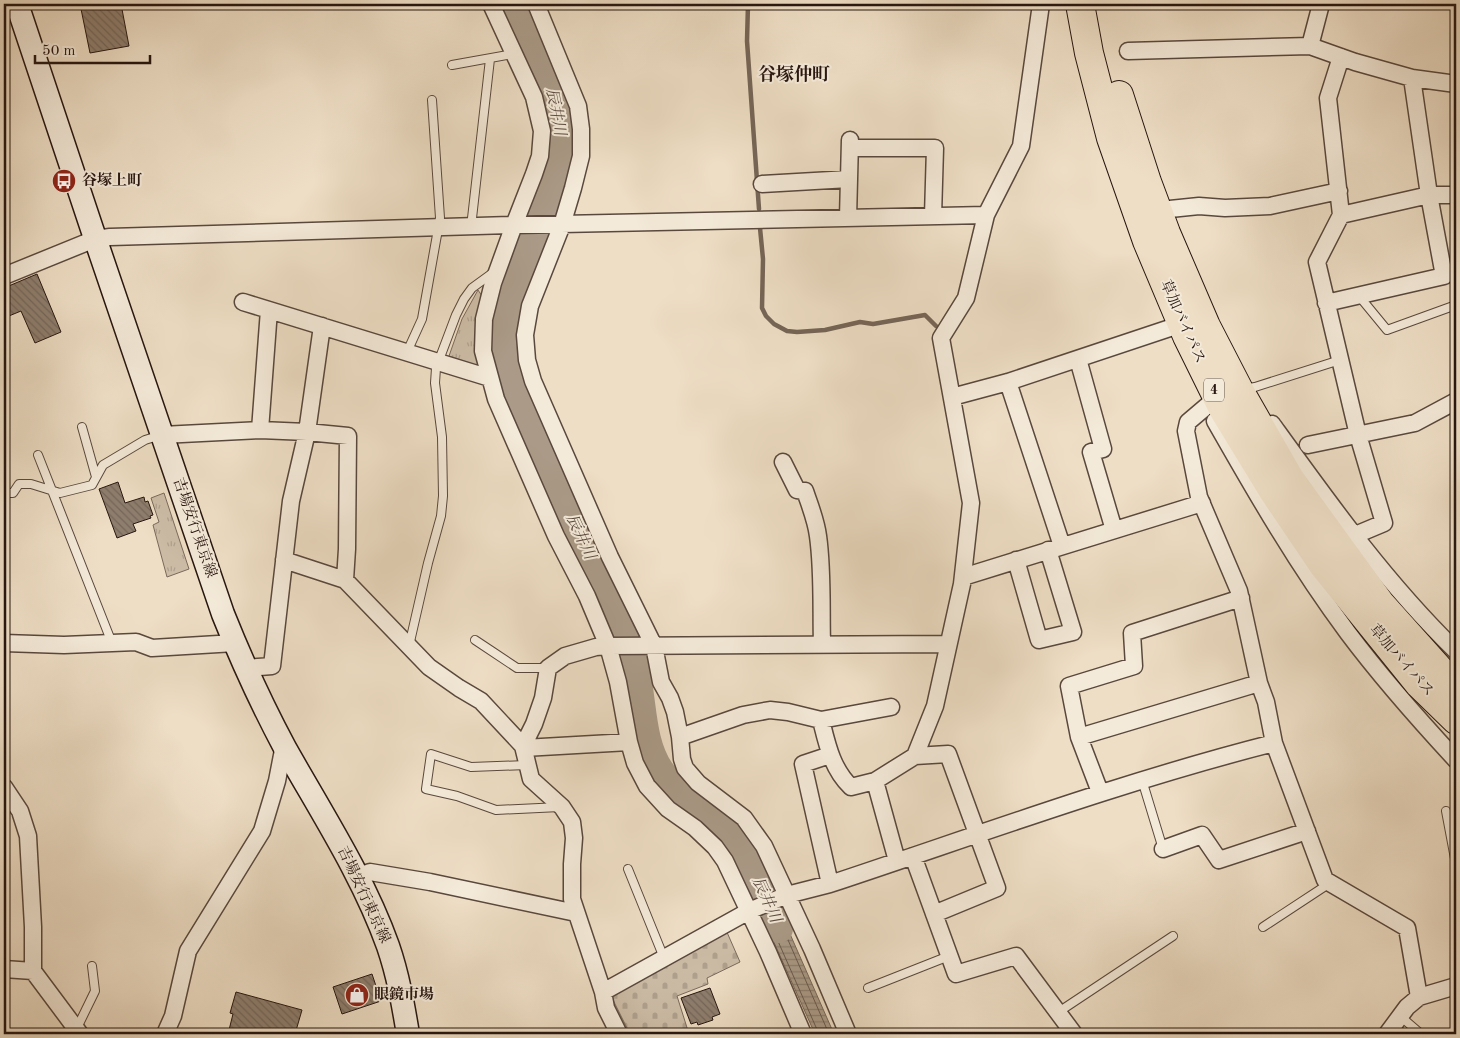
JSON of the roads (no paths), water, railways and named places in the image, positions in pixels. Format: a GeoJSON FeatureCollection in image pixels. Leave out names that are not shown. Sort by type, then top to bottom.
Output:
{"type":"FeatureCollection","features":[{"type":"Feature","properties":{"kind":"highway","name":"草加バイパス"},"geometry":{"type":"LineString","coordinates":[[1080,4],[1089,53],[1112,138],[1147,241],[1184,330],[1223,410],[1273,491],[1323,565],[1419,684],[1440,724]]}},
{"type":"Feature","properties":{"kind":"highway","name":"草加バイパス"},"geometry":{"type":"LineString","coordinates":[[1098,4],[1118,93],[1147,182],[1166,233],[1206,326],[1239,390],[1290,479],[1380,603],[1456,688]]}},
{"type":"Feature","properties":{"kind":"main road","name":"吉場安行東京線"},"geometry":{"type":"LineString","coordinates":[[17,4],[95,239],[235,643],[284,745],[358,876],[388,946],[398,977],[408,1034]]}},
{"type":"Feature","properties":{"kind":"street"},"geometry":{"type":"LineString","coordinates":[[491,4],[534,97],[542,131],[540,156],[517,225],[493,283],[484,319],[484,351],[496,399],[552,526],[612,646],[629,742],[635,763],[647,786],[668,809],[694,828],[715,847],[725,861],[751,911],[803,1034]]}},
{"type":"Feature","properties":{"kind":"street"},"geometry":{"type":"LineString","coordinates":[[536,4],[578,106],[581,129],[581,156],[530,306],[525,335],[533,381],[648,646],[661,682],[670,698],[680,737],[682,759],[685,768],[698,783],[744,818],[764,846],[784,896],[812,948],[848,1034]]}},
{"type":"Feature","properties":{"kind":"street"},"geometry":{"type":"LineString","coordinates":[[915,756],[935,706],[963,577],[971,503],[941,338],[966,298],[986,214],[1021,146],[1041,4]]}},
{"type":"Feature","properties":{"kind":"street"},"geometry":{"type":"LineString","coordinates":[[1310,46],[1321,4]]}},
{"type":"Feature","properties":{"kind":"street"},"geometry":{"type":"LineString","coordinates":[[1128,52],[1310,46],[1340,57],[1412,78],[1456,84]]}},
{"type":"Feature","properties":{"kind":"street"},"geometry":{"type":"LineString","coordinates":[[1340,57],[1328,98],[1341,215],[1317,262],[1358,435],[1384,523],[1353,536]]}},
{"type":"Feature","properties":{"kind":"street"},"geometry":{"type":"LineString","coordinates":[[1326,303],[1444,276],[1429,195],[1412,78]]}},
{"type":"Feature","properties":{"kind":"street"},"geometry":{"type":"LineString","coordinates":[[848,218],[850,144],[935,148],[933,216]]}},
{"type":"Feature","properties":{"kind":"street"},"geometry":{"type":"LineString","coordinates":[[762,184],[849,179]]}},
{"type":"Feature","properties":{"kind":"street"},"geometry":{"type":"LineString","coordinates":[[1170,209],[1199,206],[1225,208],[1270,206],[1339,191]]}},
{"type":"Feature","properties":{"kind":"street"},"geometry":{"type":"LineString","coordinates":[[1341,215],[1429,195],[1456,195]]}},
{"type":"Feature","properties":{"kind":"street"},"geometry":{"type":"LineString","coordinates":[[4,276],[95,239],[142,235],[986,214]]}},
{"type":"Feature","properties":{"kind":"street"},"geometry":{"type":"LineString","coordinates":[[243,302],[490,378]]}},
{"type":"Feature","properties":{"kind":"street"},"geometry":{"type":"LineString","coordinates":[[260,430],[269,310]]}},
{"type":"Feature","properties":{"kind":"street"},"geometry":{"type":"LineString","coordinates":[[246,668],[272,666],[291,501],[307,432],[322,326]]}},
{"type":"Feature","properties":{"kind":"street"},"geometry":{"type":"LineString","coordinates":[[952,397],[1008,382],[1078,359],[1184,330],[1214,420],[1259,499],[1343,626],[1401,698],[1440,724],[1456,760]]}},
{"type":"Feature","properties":{"kind":"street"},"geometry":{"type":"LineString","coordinates":[[1078,359],[1103,449],[1091,452],[1114,530]]}},
{"type":"Feature","properties":{"kind":"street"},"geometry":{"type":"LineString","coordinates":[[1008,382],[1055,548],[1074,632],[1039,640],[1016,560]]}},
{"type":"Feature","properties":{"kind":"street"},"geometry":{"type":"LineString","coordinates":[[1239,390],[1269,420],[1353,536],[1456,651]]}},
{"type":"Feature","properties":{"kind":"street"},"geometry":{"type":"LineString","coordinates":[[1308,445],[1415,423],[1456,401]]}},
{"type":"Feature","properties":{"kind":"street"},"geometry":{"type":"LineString","coordinates":[[1208,405],[1188,422],[1186,431],[1199,497],[1241,598],[1274,743],[1325,880],[1407,928],[1419,998]]}},
{"type":"Feature","properties":{"kind":"street"},"geometry":{"type":"LineString","coordinates":[[162,435],[260,430],[348,436],[345,580]]}},
{"type":"Feature","properties":{"kind":"street"},"geometry":{"type":"LineString","coordinates":[[783,462],[798,490],[805,491],[814,515],[820,565],[822,645]]}},
{"type":"Feature","properties":{"kind":"street"},"geometry":{"type":"LineString","coordinates":[[963,577],[1202,503]]}},
{"type":"Feature","properties":{"kind":"street"},"geometry":{"type":"LineString","coordinates":[[284,560],[345,580],[429,667],[480,701],[524,747],[530,779],[562,807],[572,822],[574,838],[572,899],[603,992],[606,1008],[619,1034]]}},
{"type":"Feature","properties":{"kind":"street"},"geometry":{"type":"LineString","coordinates":[[1100,792],[1079,737],[1069,686],[1134,666],[1132,633],[1241,598]]}},
{"type":"Feature","properties":{"kind":"street"},"geometry":{"type":"LineString","coordinates":[[4,642],[64,645],[136,642],[152,648],[235,643]]}},
{"type":"Feature","properties":{"kind":"street"},"geometry":{"type":"LineString","coordinates":[[524,747],[543,698],[548,668],[565,656],[596,647],[948,644]]}},
{"type":"Feature","properties":{"kind":"street"},"geometry":{"type":"LineString","coordinates":[[1079,737],[1259,683]]}},
{"type":"Feature","properties":{"kind":"street"},"geometry":{"type":"LineString","coordinates":[[680,737],[743,715],[770,710],[788,712],[821,720],[891,706]]}},
{"type":"Feature","properties":{"kind":"street"},"geometry":{"type":"LineString","coordinates":[[821,720],[830,755],[841,778],[851,787],[875,781],[915,756],[948,754],[997,888],[934,914]]}},
{"type":"Feature","properties":{"kind":"street"},"geometry":{"type":"LineString","coordinates":[[524,747],[629,742]]}},
{"type":"Feature","properties":{"kind":"street"},"geometry":{"type":"LineString","coordinates":[[603,992],[751,911],[784,896],[830,884],[1100,792],[1206,760],[1274,743]]}},
{"type":"Feature","properties":{"kind":"street"},"geometry":{"type":"LineString","coordinates":[[165,1034],[173,1016],[188,951],[262,831],[277,781],[284,745]]}},
{"type":"Feature","properties":{"kind":"street"},"geometry":{"type":"LineString","coordinates":[[830,755],[803,764],[830,884]]}},
{"type":"Feature","properties":{"kind":"street"},"geometry":{"type":"LineString","coordinates":[[875,781],[897,861]]}},
{"type":"Feature","properties":{"kind":"street"},"geometry":{"type":"LineString","coordinates":[[4,787],[20,811],[28,836],[33,927],[33,972],[78,1032]]}},
{"type":"Feature","properties":{"kind":"street"},"geometry":{"type":"LineString","coordinates":[[1163,849],[1202,835],[1218,860],[1307,831]]}},
{"type":"Feature","properties":{"kind":"street"},"geometry":{"type":"LineString","coordinates":[[913,856],[956,974],[1016,956],[1074,1034]]}},
{"type":"Feature","properties":{"kind":"street"},"geometry":{"type":"LineString","coordinates":[[358,876],[370,872],[430,882],[576,913]]}},
{"type":"Feature","properties":{"kind":"street"},"geometry":{"type":"LineString","coordinates":[[4,969],[33,972]]}},
{"type":"Feature","properties":{"kind":"street"},"geometry":{"type":"LineString","coordinates":[[1387,1034],[1406,1007],[1419,998],[1456,986]]}},
{"type":"Feature","properties":{"kind":"lane"},"geometry":{"type":"LineString","coordinates":[[452,65],[513,54]]}},
{"type":"Feature","properties":{"kind":"lane"},"geometry":{"type":"LineString","coordinates":[[471,226],[490,59]]}},
{"type":"Feature","properties":{"kind":"lane"},"geometry":{"type":"LineString","coordinates":[[407,352],[422,319],[440,218],[432,100]]}},
{"type":"Feature","properties":{"kind":"lane"},"geometry":{"type":"LineString","coordinates":[[409,646],[441,516],[442,438],[435,383],[437,362],[464,299],[472,288],[499,268]]}},
{"type":"Feature","properties":{"kind":"lane"},"geometry":{"type":"LineString","coordinates":[[1359,296],[1387,330],[1456,305]]}},
{"type":"Feature","properties":{"kind":"lane"},"geometry":{"type":"LineString","coordinates":[[1239,390],[1255,387],[1340,360]]}},
{"type":"Feature","properties":{"kind":"lane"},"geometry":{"type":"LineString","coordinates":[[82,427],[96,477]]}},
{"type":"Feature","properties":{"kind":"lane"},"geometry":{"type":"LineString","coordinates":[[4,493],[12,493],[19,484],[31,484],[60,493],[92,485],[103,465],[144,440],[162,435]]}},
{"type":"Feature","properties":{"kind":"lane"},"geometry":{"type":"LineString","coordinates":[[38,455],[112,643]]}},
{"type":"Feature","properties":{"kind":"lane"},"geometry":{"type":"LineString","coordinates":[[475,640],[517,668],[548,668]]}},
{"type":"Feature","properties":{"kind":"lane"},"geometry":{"type":"LineString","coordinates":[[528,765],[471,767],[430,754],[426,788],[457,796],[496,810],[562,807]]}},
{"type":"Feature","properties":{"kind":"lane"},"geometry":{"type":"LineString","coordinates":[[1142,780],[1163,849]]}},
{"type":"Feature","properties":{"kind":"lane"},"geometry":{"type":"LineString","coordinates":[[1446,811],[1456,864]]}},
{"type":"Feature","properties":{"kind":"lane"},"geometry":{"type":"LineString","coordinates":[[628,868],[664,958]]}},
{"type":"Feature","properties":{"kind":"lane"},"geometry":{"type":"LineString","coordinates":[[1262,927],[1330,883]]}},
{"type":"Feature","properties":{"kind":"lane"},"geometry":{"type":"LineString","coordinates":[[1058,1012],[1173,936]]}},
{"type":"Feature","properties":{"kind":"lane"},"geometry":{"type":"LineString","coordinates":[[868,988],[949,956]]}},
{"type":"Feature","properties":{"kind":"lane"},"geometry":{"type":"LineString","coordinates":[[78,1032],[95,991],[92,966]]}},
{"type":"Feature","properties":{"kind":"lane"},"geometry":{"type":"LineString","coordinates":[[1400,1016],[1421,1034]]}},
{"type":"Feature","properties":{"kind":"water"},"geometry":{"type":"Polygon","coordinates":[[[772,893],[834,1034],[815,1034],[755,900],[772,893]]]}},
{"type":"Feature","properties":{"kind":"waterway","name":"辰井川"},"geometry":{"type":"LineString","coordinates":[[515,4],[550,85],[560,127],[560,148],[556,170],[505,320],[502,339],[505,359],[517,394],[552,476],[624,630],[638,682],[644,728],[654,760],[676,790],[734,837],[754,869],[779,929]]}},
{"type":"Feature","properties":{"kind":"waterway"},"geometry":{"type":"LineString","coordinates":[[748,4],[747,41],[759,209]]}},
{"type":"Feature","properties":{"kind":"waterway"},"geometry":{"type":"LineString","coordinates":[[760,228],[763,259],[762,308],[766,316],[774,324],[787,331],[797,332],[825,330],[860,322],[873,324],[925,315],[936,326]]}},
{"type":"Feature","properties":{"kind":"place","name":"谷塚上町"},"geometry":{"type":"Point","coordinates":[64,181]}},
{"type":"Feature","properties":{"kind":"place","name":"眼鏡市場"},"geometry":{"type":"Point","coordinates":[357,995]}},
{"type":"Feature","properties":{"kind":"district","name":"谷塚仲町"},"geometry":{"type":"Point","coordinates":[794,75]}}]}
